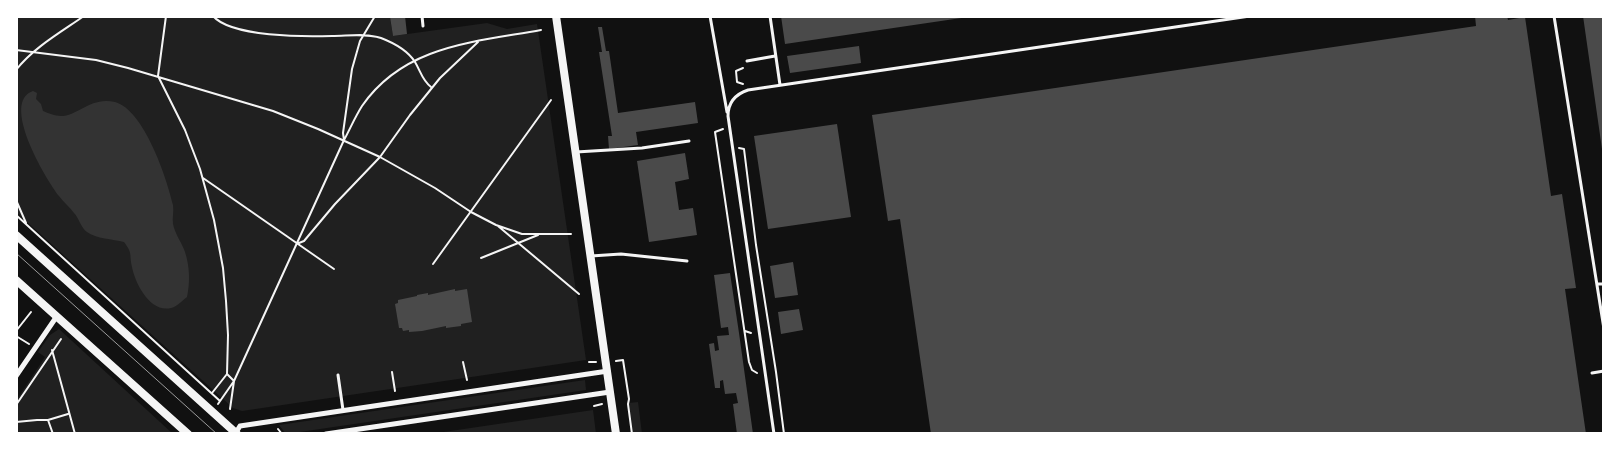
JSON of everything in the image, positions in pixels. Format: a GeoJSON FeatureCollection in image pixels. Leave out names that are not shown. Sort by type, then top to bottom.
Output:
{"type":"FeatureCollection","features":[{"type":"Feature","properties":{"kind":"street"},"geometry":{"type":"LineString","coordinates":[[556,16],[616,434]]}},
{"type":"Feature","properties":{"kind":"street"},"geometry":{"type":"LineString","coordinates":[[16,235],[236,433],[240,426],[608,371]]}},
{"type":"Feature","properties":{"kind":"street"},"geometry":{"type":"LineString","coordinates":[[16,280],[188,434]]}},
{"type":"Feature","properties":{"kind":"street"},"geometry":{"type":"LineString","coordinates":[[16,376],[57,316]]}},
{"type":"Feature","properties":{"kind":"street"},"geometry":{"type":"LineString","coordinates":[[326,434],[610,392]]}},
{"type":"Feature","properties":{"kind":"lane"},"geometry":{"type":"LineString","coordinates":[[422,16],[423,26]]}},
{"type":"Feature","properties":{"kind":"lane"},"geometry":{"type":"LineString","coordinates":[[710,16],[728,116],[774,434]]}},
{"type":"Feature","properties":{"kind":"lane"},"geometry":{"type":"LineString","coordinates":[[770,16],[780,85]]}},
{"type":"Feature","properties":{"kind":"lane"},"geometry":{"type":"LineString","coordinates":[[728,116],[731,101],[741,92],[748,90],[1250,16]]}},
{"type":"Feature","properties":{"kind":"lane"},"geometry":{"type":"LineString","coordinates":[[1554,16],[1604,329]]}},
{"type":"Feature","properties":{"kind":"lane"},"geometry":{"type":"LineString","coordinates":[[747,61],[776,56]]}},
{"type":"Feature","properties":{"kind":"lane"},"geometry":{"type":"LineString","coordinates":[[575,152],[642,148],[689,141]]}},
{"type":"Feature","properties":{"kind":"lane"},"geometry":{"type":"LineString","coordinates":[[590,256],[621,254],[687,261]]}},
{"type":"Feature","properties":{"kind":"lane"},"geometry":{"type":"LineString","coordinates":[[1597,284],[1604,284]]}},
{"type":"Feature","properties":{"kind":"lane"},"geometry":{"type":"LineString","coordinates":[[1592,373],[1604,371]]}},
{"type":"Feature","properties":{"kind":"lane"},"geometry":{"type":"LineString","coordinates":[[338,375],[343,411]]}},
{"type":"Feature","properties":{"kind":"path"},"geometry":{"type":"LineString","coordinates":[[16,70],[33,52],[84,16]]}},
{"type":"Feature","properties":{"kind":"path"},"geometry":{"type":"LineString","coordinates":[[166,16],[158,76],[185,130],[203,178],[214,220],[223,268],[228,335],[227,374],[212,393]]}},
{"type":"Feature","properties":{"kind":"path"},"geometry":{"type":"LineString","coordinates":[[213,16],[217,21],[228,26],[259,33],[289,36],[363,36],[380,38],[407,52],[414,60],[423,79],[432,88]]}},
{"type":"Feature","properties":{"kind":"path"},"geometry":{"type":"LineString","coordinates":[[344,140],[343,133],[352,69],[360,41],[375,16]]}},
{"type":"Feature","properties":{"kind":"path"},"geometry":{"type":"LineString","coordinates":[[16,215],[220,401],[234,381],[344,140],[363,106],[380,85],[414,60],[432,52],[541,30]]}},
{"type":"Feature","properties":{"kind":"path"},"geometry":{"type":"LineString","coordinates":[[298,243],[304,241],[335,204],[380,157],[440,78],[478,42]]}},
{"type":"Feature","properties":{"kind":"path"},"geometry":{"type":"LineString","coordinates":[[16,50],[96,60],[158,76],[273,111],[380,157],[496,225],[522,234],[571,234]]}},
{"type":"Feature","properties":{"kind":"path"},"geometry":{"type":"LineString","coordinates":[[746,67],[739,68],[736,71],[738,82],[741,84],[749,83]]}},
{"type":"Feature","properties":{"kind":"path"},"geometry":{"type":"LineString","coordinates":[[433,264],[551,100]]}},
{"type":"Feature","properties":{"kind":"path"},"geometry":{"type":"LineString","coordinates":[[725,128],[715,132],[745,332],[752,370],[759,374],[758,366]]}},
{"type":"Feature","properties":{"kind":"path"},"geometry":{"type":"LineString","coordinates":[[732,146],[744,148],[756,245],[784,434]]}},
{"type":"Feature","properties":{"kind":"path"},"geometry":{"type":"LineString","coordinates":[[203,178],[334,269]]}},
{"type":"Feature","properties":{"kind":"path"},"geometry":{"type":"LineString","coordinates":[[16,200],[26,224]]}},
{"type":"Feature","properties":{"kind":"path"},"geometry":{"type":"LineString","coordinates":[[496,225],[579,294]]}},
{"type":"Feature","properties":{"kind":"path"},"geometry":{"type":"LineString","coordinates":[[481,258],[540,235]]}},
{"type":"Feature","properties":{"kind":"path"},"geometry":{"type":"LineString","coordinates":[[16,331],[31,312]]}},
{"type":"Feature","properties":{"kind":"path"},"geometry":{"type":"LineString","coordinates":[[745,332],[754,333]]}},
{"type":"Feature","properties":{"kind":"path"},"geometry":{"type":"LineString","coordinates":[[16,336],[35,348]]}},
{"type":"Feature","properties":{"kind":"path"},"geometry":{"type":"LineString","coordinates":[[16,405],[52,350],[61,340]]}},
{"type":"Feature","properties":{"kind":"path"},"geometry":{"type":"LineString","coordinates":[[52,350],[75,434]]}},
{"type":"Feature","properties":{"kind":"path"},"geometry":{"type":"LineString","coordinates":[[623,360],[632,434]]}},
{"type":"Feature","properties":{"kind":"path"},"geometry":{"type":"LineString","coordinates":[[463,362],[467,380]]}},
{"type":"Feature","properties":{"kind":"path"},"geometry":{"type":"LineString","coordinates":[[392,372],[395,391]]}},
{"type":"Feature","properties":{"kind":"path"},"geometry":{"type":"LineString","coordinates":[[227,374],[234,381]]}},
{"type":"Feature","properties":{"kind":"path"},"geometry":{"type":"LineString","coordinates":[[230,409],[234,381]]}},
{"type":"Feature","properties":{"kind":"path"},"geometry":{"type":"LineString","coordinates":[[16,422],[48,420],[68,414]]}},
{"type":"Feature","properties":{"kind":"path"},"geometry":{"type":"LineString","coordinates":[[48,420],[53,434]]}},
{"type":"Feature","properties":{"kind":"shaded area"},"geometry":{"type":"Polygon","coordinates":[[[16,16],[394,16],[390,18],[393,36],[487,23],[507,29],[537,24],[586,360],[242,411],[233,408],[16,212],[16,16]]]}},
{"type":"Feature","properties":{"kind":"shaded area"},"geometry":{"type":"Polygon","coordinates":[[[33,91],[37,93],[36,99],[41,104],[43,111],[59,116],[73,113],[99,102],[115,102],[126,108],[145,131],[160,163],[173,205],[174,228],[188,263],[189,281],[187,297],[177,305],[171,308],[163,308],[156,306],[150,301],[136,281],[130,251],[124,242],[87,232],[44,174],[28,141],[21,110],[24,98],[33,91]]]}},
{"type":"Feature","properties":{"kind":"shaded area"},"geometry":{"type":"Polygon","coordinates":[[[59,329],[173,434],[16,434],[16,401],[45,357],[38,352],[50,335],[59,329]]]}},
{"type":"Feature","properties":{"kind":"shaded area"},"geometry":{"type":"Polygon","coordinates":[[[585,380],[586,390],[286,434],[279,425],[585,380]]]}},
{"type":"Feature","properties":{"kind":"shaded area"},"geometry":{"type":"Polygon","coordinates":[[[638,402],[642,434],[633,434],[629,403],[638,402]]]}},
{"type":"Feature","properties":{"kind":"shaded area"},"geometry":{"type":"Polygon","coordinates":[[[593,410],[596,434],[430,434],[593,410]]]}},
{"type":"Feature","properties":{"kind":"building"},"geometry":{"type":"Polygon","coordinates":[[[405,16],[407,34],[393,36],[390,17],[405,16]]]}},
{"type":"Feature","properties":{"kind":"building"},"geometry":{"type":"Polygon","coordinates":[[[781,16],[968,16],[968,17],[785,44],[781,16]]]}},
{"type":"Feature","properties":{"kind":"building"},"geometry":{"type":"Polygon","coordinates":[[[1475,16],[1507,16],[1508,20],[1525,17],[1551,196],[1562,194],[1576,288],[1565,289],[1586,434],[931,434],[900,219],[888,221],[872,115],[1476,26],[1475,16]]]}},
{"type":"Feature","properties":{"kind":"building"},"geometry":{"type":"Polygon","coordinates":[[[1583,16],[1604,16],[1604,156],[1603,156],[1583,16]]]}},
{"type":"Feature","properties":{"kind":"building"},"geometry":{"type":"Polygon","coordinates":[[[598,27],[602,27],[606,51],[609,51],[618,113],[695,102],[698,123],[636,132],[638,145],[609,149],[608,136],[612,136],[599,52],[602,52],[598,27]]]}},
{"type":"Feature","properties":{"kind":"building"},"geometry":{"type":"Polygon","coordinates":[[[859,46],[861,63],[790,73],[787,56],[859,46]]]}},
{"type":"Feature","properties":{"kind":"building"},"geometry":{"type":"Polygon","coordinates":[[[837,124],[851,217],[768,229],[754,136],[837,124]]]}},
{"type":"Feature","properties":{"kind":"building"},"geometry":{"type":"Polygon","coordinates":[[[685,153],[689,179],[675,182],[679,210],[693,208],[697,235],[649,242],[637,161],[685,153]]]}},
{"type":"Feature","properties":{"kind":"building"},"geometry":{"type":"Polygon","coordinates":[[[793,262],[798,295],[775,298],[770,266],[793,262]]]}},
{"type":"Feature","properties":{"kind":"building"},"geometry":{"type":"Polygon","coordinates":[[[730,273],[753,434],[737,434],[733,404],[738,403],[736,393],[725,394],[723,380],[720,381],[720,388],[715,388],[709,344],[714,343],[715,351],[719,350],[717,336],[729,335],[728,327],[721,328],[714,275],[730,273]]]}},
{"type":"Feature","properties":{"kind":"building"},"geometry":{"type":"Polygon","coordinates":[[[455,289],[455,291],[467,289],[472,322],[461,324],[461,326],[446,328],[446,326],[422,331],[409,332],[409,330],[403,331],[402,328],[399,328],[395,304],[398,303],[398,300],[455,289]]]}},
{"type":"Feature","properties":{"kind":"building"},"geometry":{"type":"Polygon","coordinates":[[[799,309],[803,330],[781,334],[778,312],[799,309]]]}},
{"type":"Feature","properties":{"kind":"tram line"},"geometry":{"type":"LineString","coordinates":[[16,253],[217,434]]}}]}
